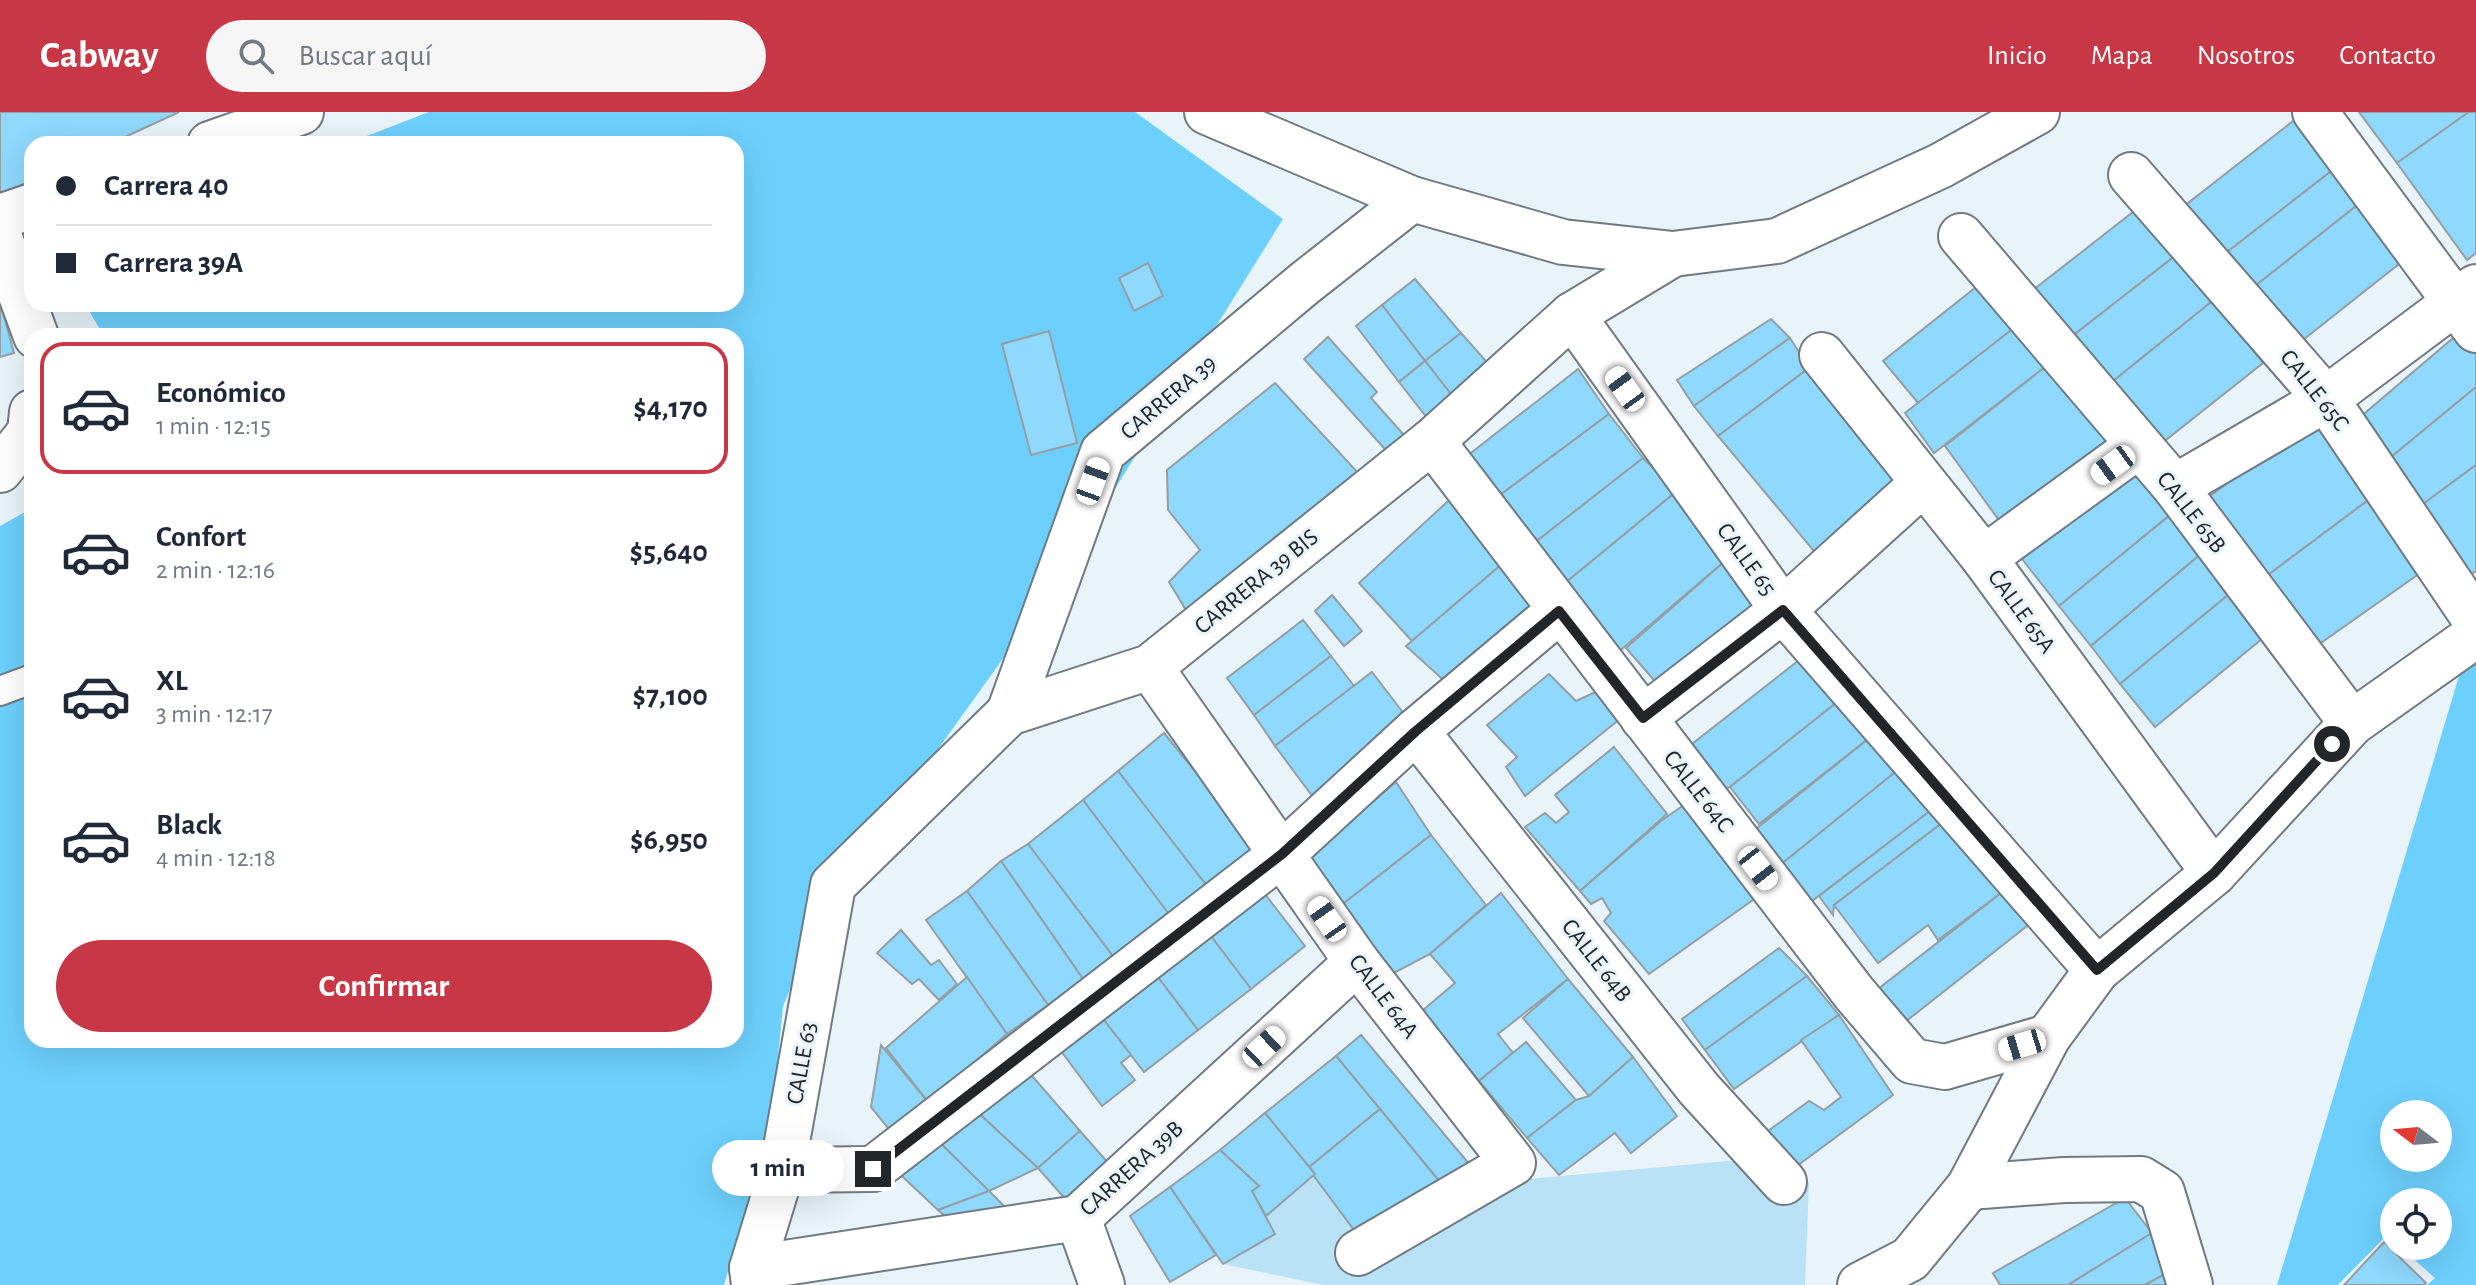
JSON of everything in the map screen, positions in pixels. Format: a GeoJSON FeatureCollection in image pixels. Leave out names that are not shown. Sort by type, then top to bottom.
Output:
{"type":"FeatureCollection","features":[{"type":"Feature","properties":{"kind":"street"},"geometry":{"type":"LineString","coordinates":[[233,136],[301,112]]}},
{"type":"Feature","properties":{"kind":"street"},"geometry":{"type":"LineString","coordinates":[[1207,112],[1412,199],[1563,242],[1673,254],[1777,241],[1940,166],[2037,112]]}},
{"type":"Feature","properties":{"kind":"street"},"geometry":{"type":"LineString","coordinates":[[2175,487],[2326,399],[2469,307],[2315,112]]}},
{"type":"Feature","properties":{"kind":"street","name":"CALLE 65C"},"geometry":{"type":"LineString","coordinates":[[2131,175],[2326,399],[2476,621]]}},
{"type":"Feature","properties":{"kind":"street","name":"CARRERA 39"},"geometry":{"type":"LineString","coordinates":[[1009,713],[1103,452],[1305,283],[1412,199]]}},
{"type":"Feature","properties":{"kind":"street"},"geometry":{"type":"LineString","coordinates":[[0,217],[24,209]]}},
{"type":"Feature","properties":{"kind":"street","name":"CALLE 65B"},"geometry":{"type":"LineString","coordinates":[[1961,236],[2175,487],[2352,723]]}},
{"type":"Feature","properties":{"kind":"street"},"geometry":{"type":"LineString","coordinates":[[0,238],[24,303]]}},
{"type":"Feature","properties":{"kind":"street","name":"CARRERA 39 BIS"},"geometry":{"type":"LineString","coordinates":[[833,885],[1009,713],[1150,667],[1432,441],[1572,315],[1673,254]]}},
{"type":"Feature","properties":{"kind":"street","name":"CALLE 65"},"geometry":{"type":"LineString","coordinates":[[1572,315],[1783,610],[2097,970]]}},
{"type":"Feature","properties":{"kind":"street","name":"CALLE 65A"},"geometry":{"type":"LineString","coordinates":[[1822,355],[1984,558],[2214,873]]}},
{"type":"Feature","properties":{"kind":"street"},"geometry":{"type":"LineString","coordinates":[[0,470],[24,433]]}},
{"type":"Feature","properties":{"kind":"street","name":"CALLE 64C"},"geometry":{"type":"LineString","coordinates":[[1432,441],[1854,993],[1912,1061],[1945,1067],[2048,1037]]}},
{"type":"Feature","properties":{"kind":"street"},"geometry":{"type":"LineString","coordinates":[[1984,558],[2138,446]]}},
{"type":"Feature","properties":{"kind":"street"},"geometry":{"type":"LineString","coordinates":[[1643,718],[1783,610],[1922,484]]}},
{"type":"Feature","properties":{"kind":"street"},"geometry":{"type":"LineString","coordinates":[[782,1170],[873,1169],[1282,854],[1416,731],[1559,611]]}},
{"type":"Feature","properties":{"kind":"street"},"geometry":{"type":"LineString","coordinates":[[1860,1285],[1916,1272],[1969,1187],[2048,1037],[2097,970],[2214,873],[2352,723],[2476,635]]}},
{"type":"Feature","properties":{"kind":"street","name":"CALLE 64A"},"geometry":{"type":"LineString","coordinates":[[1150,667],[1357,962],[1513,1163],[1358,1253]]}},
{"type":"Feature","properties":{"kind":"street","name":"CALLE 64B"},"geometry":{"type":"LineString","coordinates":[[1416,731],[1699,1089],[1784,1182]]}},
{"type":"Feature","properties":{"kind":"street","name":"CALLE 63"},"geometry":{"type":"LineString","coordinates":[[753,1276],[782,1170],[833,885]]}},
{"type":"Feature","properties":{"kind":"street","name":"CARRERA 39B"},"geometry":{"type":"LineString","coordinates":[[753,1276],[1078,1218],[1357,962]]}},
{"type":"Feature","properties":{"kind":"street"},"geometry":{"type":"LineString","coordinates":[[1969,1187],[2064,1180],[2141,1179],[2162,1192],[2190,1285]]}},
{"type":"Feature","properties":{"kind":"street"},"geometry":{"type":"LineString","coordinates":[[1078,1218],[1102,1285]]}},
{"type":"Feature","properties":{"kind":"lane"},"geometry":{"type":"LineString","coordinates":[[0,691],[24,682]]}},
{"type":"Feature","properties":{"kind":"shaded area"},"geometry":{"type":"Polygon","coordinates":[[[429,112],[1135,112],[1283,219],[1050,593],[827,904],[783,1006],[772,1117],[724,1285],[0,1285],[0,526],[24,512],[24,1048],[744,1048],[744,328],[99,328],[90,312],[744,312],[744,136],[367,136],[429,112]]]}},
{"type":"Feature","properties":{"kind":"shaded area"},"geometry":{"type":"Polygon","coordinates":[[[2476,619],[2476,1285],[2427,1285],[2435,1278],[2415,1260],[2452,1260],[2452,1188],[2380,1188],[2380,1242],[2338,1285],[2277,1285],[2476,619]]]}},
{"type":"Feature","properties":{"kind":"shaded area"},"geometry":{"type":"Polygon","coordinates":[[[1740,1160],[1809,1183],[1805,1285],[1323,1285],[1223,1264],[1274,1234],[1266,1216],[1315,1174],[1461,1185],[1740,1160]]]}},
{"type":"Feature","properties":{"kind":"building"},"geometry":{"type":"Polygon","coordinates":[[[0,112],[179,112],[127,136],[24,136],[24,184],[0,195],[0,112]]]}},
{"type":"Feature","properties":{"kind":"building"},"geometry":{"type":"Polygon","coordinates":[[[2359,112],[2469,112],[2397,163],[2359,112]]]}},
{"type":"Feature","properties":{"kind":"building"},"geometry":{"type":"Polygon","coordinates":[[[2469,112],[2476,112],[2476,253],[2467,260],[2397,163],[2469,112]]]}},
{"type":"Feature","properties":{"kind":"building"},"geometry":{"type":"Polygon","coordinates":[[[2302,114],[2339,165],[2222,256],[2183,207],[2302,114]]]}},
{"type":"Feature","properties":{"kind":"building"},"geometry":{"type":"Polygon","coordinates":[[[2339,165],[2365,199],[2250,290],[2222,256],[2339,165]]]}},
{"type":"Feature","properties":{"kind":"building"},"geometry":{"type":"Polygon","coordinates":[[[2365,199],[2409,256],[2294,347],[2250,290],[2365,199]]]}},
{"type":"Feature","properties":{"kind":"building"},"geometry":{"type":"Polygon","coordinates":[[[2142,205],[2180,252],[2070,338],[2033,290],[2142,205]]]}},
{"type":"Feature","properties":{"kind":"building"},"geometry":{"type":"Polygon","coordinates":[[[2180,252],[2215,299],[2107,386],[2070,338],[2180,252]]]}},
{"type":"Feature","properties":{"kind":"building"},"geometry":{"type":"Polygon","coordinates":[[[1148,263],[1163,296],[1134,311],[1119,278],[1148,263]]]}},
{"type":"Feature","properties":{"kind":"building"},"geometry":{"type":"Polygon","coordinates":[[[1415,279],[1461,333],[1425,361],[1382,305],[1415,279]]]}},
{"type":"Feature","properties":{"kind":"building"},"geometry":{"type":"Polygon","coordinates":[[[1985,280],[2019,324],[1919,404],[1883,361],[1985,280]]]}},
{"type":"Feature","properties":{"kind":"building"},"geometry":{"type":"Polygon","coordinates":[[[2215,299],[2263,363],[2157,447],[2107,386],[2215,299]]]}},
{"type":"Feature","properties":{"kind":"building"},"geometry":{"type":"Polygon","coordinates":[[[0,301],[14,353],[0,357],[0,301]]]}},
{"type":"Feature","properties":{"kind":"building"},"geometry":{"type":"Polygon","coordinates":[[[1382,305],[1425,361],[1399,382],[1356,326],[1382,305]]]}},
{"type":"Feature","properties":{"kind":"building"},"geometry":{"type":"Polygon","coordinates":[[[1771,319],[1790,338],[1694,406],[1677,380],[1771,319]]]}},
{"type":"Feature","properties":{"kind":"building"},"geometry":{"type":"Polygon","coordinates":[[[2019,324],[2050,363],[1934,453],[1905,413],[2019,324]]]}},
{"type":"Feature","properties":{"kind":"building"},"geometry":{"type":"Polygon","coordinates":[[[2465,328],[2476,341],[2476,387],[2384,463],[2352,424],[2465,328]]]}},
{"type":"Feature","properties":{"kind":"building"},"geometry":{"type":"Polygon","coordinates":[[[1049,331],[1077,443],[1031,455],[1002,344],[1049,331]]]}},
{"type":"Feature","properties":{"kind":"building"},"geometry":{"type":"Polygon","coordinates":[[[1461,333],[1493,369],[1454,398],[1425,361],[1461,333]]]}},
{"type":"Feature","properties":{"kind":"building"},"geometry":{"type":"Polygon","coordinates":[[[1328,337],[1377,392],[1371,398],[1411,443],[1393,458],[1304,359],[1328,337]]]}},
{"type":"Feature","properties":{"kind":"building"},"geometry":{"type":"Polygon","coordinates":[[[1790,338],[1809,368],[1718,436],[1694,406],[1790,338]]]}},
{"type":"Feature","properties":{"kind":"building"},"geometry":{"type":"Polygon","coordinates":[[[1425,361],[1454,398],[1428,419],[1399,382],[1425,361]]]}},
{"type":"Feature","properties":{"kind":"building"},"geometry":{"type":"Polygon","coordinates":[[[2050,363],[2113,442],[2001,523],[1945,446],[2050,363]]]}},
{"type":"Feature","properties":{"kind":"building"},"geometry":{"type":"Polygon","coordinates":[[[1809,368],[1908,491],[1818,556],[1718,436],[1809,368]]]}},
{"type":"Feature","properties":{"kind":"building"},"geometry":{"type":"Polygon","coordinates":[[[1578,369],[1609,414],[1488,504],[1457,464],[1578,369]]]}},
{"type":"Feature","properties":{"kind":"building"},"geometry":{"type":"Polygon","coordinates":[[[1275,383],[1361,476],[1186,610],[1169,582],[1200,550],[1168,510],[1167,470],[1275,383]]]}},
{"type":"Feature","properties":{"kind":"building"},"geometry":{"type":"Polygon","coordinates":[[[2476,387],[2476,465],[2419,507],[2384,463],[2476,387]]]}},
{"type":"Feature","properties":{"kind":"building"},"geometry":{"type":"Polygon","coordinates":[[[1609,414],[1643,458],[1524,551],[1488,504],[1609,414]]]}},
{"type":"Feature","properties":{"kind":"building"},"geometry":{"type":"Polygon","coordinates":[[[2314,420],[2371,498],[2264,578],[2206,499],[2314,420]]]}},
{"type":"Feature","properties":{"kind":"building"},"geometry":{"type":"Polygon","coordinates":[[[1643,458],[1677,491],[1553,593],[1524,551],[1643,458]]]}},
{"type":"Feature","properties":{"kind":"building"},"geometry":{"type":"Polygon","coordinates":[[[2476,465],[2476,571],[2468,576],[2419,507],[2476,465]]]}},
{"type":"Feature","properties":{"kind":"building"},"geometry":{"type":"Polygon","coordinates":[[[2136,467],[2175,511],[2059,606],[2022,559],[2136,467]]]}},
{"type":"Feature","properties":{"kind":"building"},"geometry":{"type":"Polygon","coordinates":[[[1677,491],[1733,554],[1609,660],[1553,593],[1677,491]]]}},
{"type":"Feature","properties":{"kind":"building"},"geometry":{"type":"Polygon","coordinates":[[[1458,492],[1509,558],[1412,641],[1359,583],[1458,492]]]}},
{"type":"Feature","properties":{"kind":"building"},"geometry":{"type":"Polygon","coordinates":[[[2371,498],[2423,571],[2315,647],[2264,578],[2371,498]]]}},
{"type":"Feature","properties":{"kind":"building"},"geometry":{"type":"Polygon","coordinates":[[[2175,511],[2207,549],[2091,646],[2059,606],[2175,511]]]}},
{"type":"Feature","properties":{"kind":"building"},"geometry":{"type":"Polygon","coordinates":[[[2207,549],[2239,586],[2120,684],[2091,646],[2207,549]]]}},
{"type":"Feature","properties":{"kind":"building"},"geometry":{"type":"Polygon","coordinates":[[[1733,554],[1773,600],[1667,695],[1626,648],[1733,554]]]}},
{"type":"Feature","properties":{"kind":"building"},"geometry":{"type":"Polygon","coordinates":[[[1509,558],[1542,610],[1450,686],[1406,646],[1509,558]]]}},
{"type":"Feature","properties":{"kind":"building"},"geometry":{"type":"Polygon","coordinates":[[[2239,586],[2269,633],[2155,727],[2120,684],[2239,586]]]}},
{"type":"Feature","properties":{"kind":"building"},"geometry":{"type":"Polygon","coordinates":[[[1332,595],[1362,631],[1344,646],[1315,611],[1332,595]]]}},
{"type":"Feature","properties":{"kind":"building"},"geometry":{"type":"Polygon","coordinates":[[[1303,620],[1331,656],[1254,715],[1227,678],[1303,620]]]}},
{"type":"Feature","properties":{"kind":"building"},"geometry":{"type":"Polygon","coordinates":[[[1331,656],[1354,686],[1275,746],[1254,715],[1331,656]]]}},
{"type":"Feature","properties":{"kind":"building"},"geometry":{"type":"Polygon","coordinates":[[[1803,657],[1850,692],[1730,787],[1710,796],[1678,755],[1803,657]]]}},
{"type":"Feature","properties":{"kind":"building"},"geometry":{"type":"Polygon","coordinates":[[[1372,672],[1411,723],[1313,797],[1275,746],[1372,672]]]}},
{"type":"Feature","properties":{"kind":"building"},"geometry":{"type":"Polygon","coordinates":[[[1549,674],[1576,701],[1600,690],[1626,714],[1525,796],[1506,767],[1517,757],[1487,725],[1549,674]]]}},
{"type":"Feature","properties":{"kind":"building"},"geometry":{"type":"Polygon","coordinates":[[[1850,692],[1872,736],[1759,824],[1730,787],[1850,692]]]}},
{"type":"Feature","properties":{"kind":"building"},"geometry":{"type":"Polygon","coordinates":[[[1164,733],[1264,856],[1213,894],[1118,771],[1164,733]]]}},
{"type":"Feature","properties":{"kind":"building"},"geometry":{"type":"Polygon","coordinates":[[[1872,736],[1899,769],[1779,866],[1752,832],[1872,736]]]}},
{"type":"Feature","properties":{"kind":"building"},"geometry":{"type":"Polygon","coordinates":[[[1614,747],[1667,814],[1580,891],[1525,827],[1545,813],[1556,823],[1569,812],[1555,795],[1614,747]]]}},
{"type":"Feature","properties":{"kind":"building"},"geometry":{"type":"Polygon","coordinates":[[[1899,769],[1934,808],[1808,904],[1779,866],[1899,769]]]}},
{"type":"Feature","properties":{"kind":"building"},"geometry":{"type":"Polygon","coordinates":[[[1118,771],[1213,894],[1174,921],[1083,800],[1118,771]]]}},
{"type":"Feature","properties":{"kind":"building"},"geometry":{"type":"Polygon","coordinates":[[[1396,782],[1431,835],[1334,911],[1295,866],[1396,782]]]}},
{"type":"Feature","properties":{"kind":"building"},"geometry":{"type":"Polygon","coordinates":[[[1083,800],[1174,921],[1118,963],[1028,844],[1083,800]]]}},
{"type":"Feature","properties":{"kind":"building"},"geometry":{"type":"Polygon","coordinates":[[[1688,802],[1764,892],[1649,974],[1604,921],[1611,913],[1602,898],[1591,904],[1580,891],[1661,821],[1688,802]]]}},
{"type":"Feature","properties":{"kind":"building"},"geometry":{"type":"Polygon","coordinates":[[[1934,808],[1950,817],[1834,905],[1833,915],[1819,896],[1934,808]]]}},
{"type":"Feature","properties":{"kind":"building"},"geometry":{"type":"Polygon","coordinates":[[[1950,817],[2005,890],[1938,940],[1928,925],[1878,963],[1834,905],[1950,817]]]}},
{"type":"Feature","properties":{"kind":"building"},"geometry":{"type":"Polygon","coordinates":[[[1431,835],[1486,905],[1430,954],[1388,976],[1334,911],[1431,835]]]}},
{"type":"Feature","properties":{"kind":"building"},"geometry":{"type":"Polygon","coordinates":[[[1028,844],[1118,963],[1085,982],[1001,861],[1028,844]]]}},
{"type":"Feature","properties":{"kind":"building"},"geometry":{"type":"Polygon","coordinates":[[[1001,861],[1085,982],[1048,1005],[967,891],[1001,861]]]}},
{"type":"Feature","properties":{"kind":"building"},"geometry":{"type":"Polygon","coordinates":[[[1258,885],[1305,946],[1251,989],[1204,927],[1258,885]]]}},
{"type":"Feature","properties":{"kind":"building"},"geometry":{"type":"Polygon","coordinates":[[[2005,890],[2032,922],[1900,1026],[1873,993],[2005,890]]]}},
{"type":"Feature","properties":{"kind":"building"},"geometry":{"type":"Polygon","coordinates":[[[967,891],[1048,1005],[1007,1034],[926,920],[967,891]]]}},
{"type":"Feature","properties":{"kind":"building"},"geometry":{"type":"Polygon","coordinates":[[[1501,893],[1568,979],[1498,1034],[1513,1053],[1479,1081],[1422,1011],[1455,983],[1430,954],[1501,893]]]}},
{"type":"Feature","properties":{"kind":"building"},"geometry":{"type":"Polygon","coordinates":[[[1204,927],[1251,989],[1198,1030],[1151,968],[1204,927]]]}},
{"type":"Feature","properties":{"kind":"building"},"geometry":{"type":"Polygon","coordinates":[[[901,930],[931,965],[939,960],[957,984],[939,1000],[919,979],[912,984],[877,953],[901,930]]]}},
{"type":"Feature","properties":{"kind":"building"},"geometry":{"type":"Polygon","coordinates":[[[1779,948],[1807,976],[1705,1050],[1682,1019],[1779,948]]]}},
{"type":"Feature","properties":{"kind":"building"},"geometry":{"type":"Polygon","coordinates":[[[1151,968],[1198,1030],[1144,1072],[1097,1011],[1151,968]]]}},
{"type":"Feature","properties":{"kind":"building"},"geometry":{"type":"Polygon","coordinates":[[[1807,976],[1839,1015],[1734,1089],[1705,1050],[1807,976]]]}},
{"type":"Feature","properties":{"kind":"building"},"geometry":{"type":"Polygon","coordinates":[[[967,977],[1007,1034],[928,1102],[886,1048],[967,977]]]}},
{"type":"Feature","properties":{"kind":"building"},"geometry":{"type":"Polygon","coordinates":[[[1568,979],[1633,1057],[1589,1096],[1523,1018],[1568,979]]]}},
{"type":"Feature","properties":{"kind":"building"},"geometry":{"type":"Polygon","coordinates":[[[1097,1011],[1131,1055],[1121,1063],[1135,1080],[1102,1106],[1055,1043],[1097,1011]]]}},
{"type":"Feature","properties":{"kind":"building"},"geometry":{"type":"Polygon","coordinates":[[[1839,1015],[1893,1095],[1790,1171],[1764,1134],[1809,1101],[1824,1110],[1841,1097],[1801,1040],[1839,1015]]]}},
{"type":"Feature","properties":{"kind":"building"},"geometry":{"type":"Polygon","coordinates":[[[1361,1035],[1470,1165],[1444,1187],[1336,1056],[1361,1035]]]}},
{"type":"Feature","properties":{"kind":"building"},"geometry":{"type":"Polygon","coordinates":[[[1526,1042],[1576,1100],[1527,1138],[1479,1081],[1526,1042]]]}},
{"type":"Feature","properties":{"kind":"building"},"geometry":{"type":"Polygon","coordinates":[[[881,1045],[928,1102],[892,1133],[871,1107],[881,1045]]]}},
{"type":"Feature","properties":{"kind":"building"},"geometry":{"type":"Polygon","coordinates":[[[1336,1056],[1380,1109],[1308,1168],[1265,1113],[1336,1056]]]}},
{"type":"Feature","properties":{"kind":"building"},"geometry":{"type":"Polygon","coordinates":[[[1633,1057],[1677,1116],[1631,1153],[1615,1133],[1559,1175],[1527,1138],[1576,1100],[1589,1096],[1633,1057]]]}},
{"type":"Feature","properties":{"kind":"building"},"geometry":{"type":"Polygon","coordinates":[[[1026,1069],[1080,1131],[1038,1168],[974,1109],[1026,1069]]]}},
{"type":"Feature","properties":{"kind":"building"},"geometry":{"type":"Polygon","coordinates":[[[974,1109],[1038,1168],[989,1191],[928,1131],[974,1109]]]}},
{"type":"Feature","properties":{"kind":"building"},"geometry":{"type":"Polygon","coordinates":[[[1380,1109],[1444,1187],[1354,1230],[1308,1168],[1380,1109]]]}},
{"type":"Feature","properties":{"kind":"building"},"geometry":{"type":"Polygon","coordinates":[[[1265,1113],[1315,1174],[1266,1216],[1252,1191],[1259,1186],[1220,1150],[1265,1113]]]}},
{"type":"Feature","properties":{"kind":"building"},"geometry":{"type":"Polygon","coordinates":[[[928,1131],[989,1191],[938,1210],[887,1162],[928,1131]]]}},
{"type":"Feature","properties":{"kind":"building"},"geometry":{"type":"Polygon","coordinates":[[[1080,1131],[1110,1165],[1068,1202],[1038,1168],[1080,1131]]]}},
{"type":"Feature","properties":{"kind":"building"},"geometry":{"type":"Polygon","coordinates":[[[1220,1150],[1259,1186],[1252,1191],[1275,1234],[1223,1264],[1170,1187],[1220,1150]]]}},
{"type":"Feature","properties":{"kind":"building"},"geometry":{"type":"Polygon","coordinates":[[[1170,1187],[1216,1255],[1170,1282],[1130,1216],[1170,1187]]]}},
{"type":"Feature","properties":{"kind":"building"},"geometry":{"type":"Polygon","coordinates":[[[989,1191],[1019,1221],[964,1233],[938,1210],[989,1191]]]}},
{"type":"Feature","properties":{"kind":"building"},"geometry":{"type":"Polygon","coordinates":[[[2125,1198],[2152,1233],[2068,1285],[2000,1285],[1993,1273],[2125,1198]]]}},
{"type":"Feature","properties":{"kind":"building"},"geometry":{"type":"Polygon","coordinates":[[[2152,1233],[2165,1274],[2145,1285],[2068,1285],[2152,1233]]]}},
{"type":"Feature","properties":{"kind":"building"},"geometry":{"type":"Polygon","coordinates":[[[2380,1246],[2380,1260],[2402,1260],[2426,1283],[2424,1285],[2344,1285],[2380,1246]]]}},
{"type":"Feature","properties":{"kind":"building"},"geometry":{"type":"Polygon","coordinates":[[[2165,1274],[2169,1285],[2145,1285],[2165,1274]]]}},
{"type":"Feature","properties":{"kind":"route"},"geometry":{"type":"LineString","coordinates":[[873,1169],[1282,854],[1416,731],[1559,611],[1643,718],[1783,610],[2097,970],[2214,873],[2332,744]]}}]}
